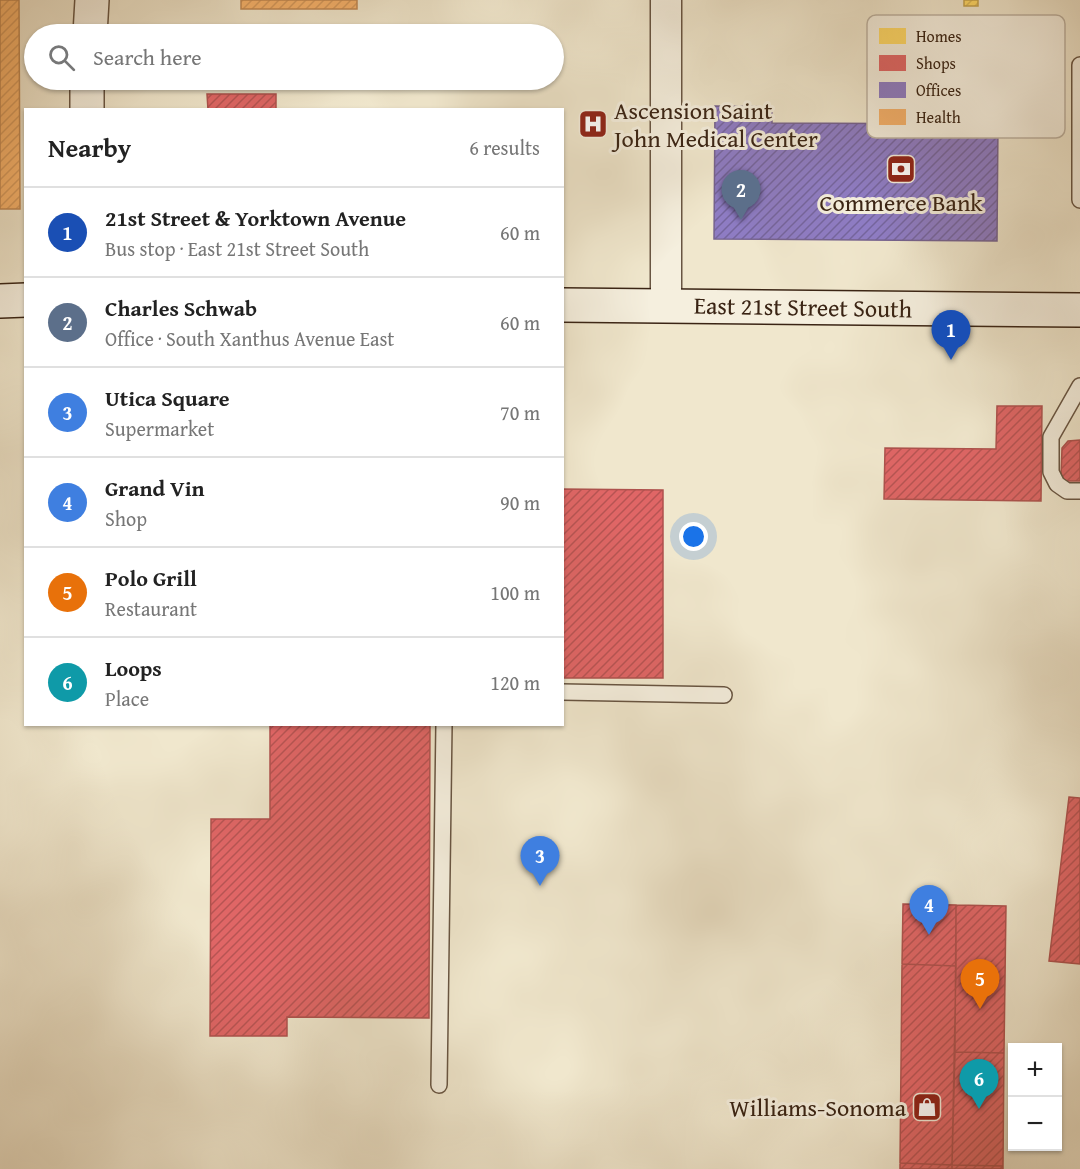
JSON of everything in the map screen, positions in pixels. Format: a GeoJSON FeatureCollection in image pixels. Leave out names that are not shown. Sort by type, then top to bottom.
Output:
{"type":"FeatureCollection","features":[{"type":"Feature","properties":{"kind":"main road"},"geometry":{"type":"LineString","coordinates":[[91,24],[92,0]]}},
{"type":"Feature","properties":{"kind":"main road"},"geometry":{"type":"LineString","coordinates":[[87,90],[87,108]]}},
{"type":"Feature","properties":{"kind":"main road"},"geometry":{"type":"LineString","coordinates":[[0,301],[24,300]]}},
{"type":"Feature","properties":{"kind":"main road","name":"East 21st Street South"},"geometry":{"type":"LineString","coordinates":[[564,305],[1080,310]]}},
{"type":"Feature","properties":{"kind":"street"},"geometry":{"type":"LineString","coordinates":[[666,0],[666,305]]}},
{"type":"Feature","properties":{"kind":"lane"},"geometry":{"type":"LineString","coordinates":[[1080,66],[1080,200]]}},
{"type":"Feature","properties":{"kind":"lane"},"geometry":{"type":"LineString","coordinates":[[1080,377],[1080,386],[1051,437],[1051,472],[1057,484],[1067,491],[1080,491]]}},
{"type":"Feature","properties":{"kind":"lane"},"geometry":{"type":"LineString","coordinates":[[564,692],[724,695]]}},
{"type":"Feature","properties":{"kind":"lane"},"geometry":{"type":"LineString","coordinates":[[439,1085],[444,726]]}},
{"type":"Feature","properties":{"kind":"building: Homes"},"geometry":{"type":"Polygon","coordinates":[[[964,0],[978,0],[978,6],[964,6],[964,0]]]}},
{"type":"Feature","properties":{"kind":"building: Shops"},"geometry":{"type":"Polygon","coordinates":[[[207,94],[276,94],[276,108],[208,108],[207,94]]]}},
{"type":"Feature","properties":{"kind":"building: Shops"},"geometry":{"type":"Polygon","coordinates":[[[997,406],[1042,406],[1041,501],[884,499],[885,448],[996,449],[997,406]]]}},
{"type":"Feature","properties":{"kind":"building: Shops"},"geometry":{"type":"Polygon","coordinates":[[[1080,440],[1080,481],[1066,481],[1061,477],[1062,448],[1068,441],[1080,440]]]}},
{"type":"Feature","properties":{"kind":"building: Shops"},"geometry":{"type":"Polygon","coordinates":[[[564,489],[663,490],[663,678],[564,678],[564,489]]]}},
{"type":"Feature","properties":{"kind":"building: Shops"},"geometry":{"type":"Polygon","coordinates":[[[270,726],[430,726],[429,1018],[287,1017],[287,1036],[210,1036],[211,819],[270,819],[270,726]]]}},
{"type":"Feature","properties":{"kind":"building: Shops"},"geometry":{"type":"Polygon","coordinates":[[[1069,797],[1080,798],[1080,964],[1049,961],[1069,797]]]}},
{"type":"Feature","properties":{"kind":"building: Shops"},"geometry":{"type":"Polygon","coordinates":[[[903,904],[956,905],[956,966],[902,964],[903,904]]]}},
{"type":"Feature","properties":{"kind":"building: Shops"},"geometry":{"type":"Polygon","coordinates":[[[956,905],[1006,906],[1004,1053],[955,1052],[956,905]]]}},
{"type":"Feature","properties":{"kind":"building: Shops","name":"Williams-Sonoma"},"geometry":{"type":"Polygon","coordinates":[[[902,964],[956,966],[952,1165],[900,1163],[902,964]]]}},
{"type":"Feature","properties":{"kind":"building: Shops"},"geometry":{"type":"Polygon","coordinates":[[[955,1052],[1004,1053],[1003,1166],[952,1165],[955,1052]]]}},
{"type":"Feature","properties":{"kind":"building: Shops"},"geometry":{"type":"Polygon","coordinates":[[[900,1163],[952,1165],[952,1169],[900,1169],[900,1163]]]}},
{"type":"Feature","properties":{"kind":"building: Shops"},"geometry":{"type":"Polygon","coordinates":[[[952,1165],[1003,1166],[1003,1169],[952,1169],[952,1165]]]}},
{"type":"Feature","properties":{"kind":"building: Offices"},"geometry":{"type":"Polygon","coordinates":[[[715,106],[772,107],[772,123],[867,123],[867,138],[998,138],[997,241],[714,239],[715,106]]]}},
{"type":"Feature","properties":{"kind":"building: Health"},"geometry":{"type":"Polygon","coordinates":[[[0,0],[19,0],[20,209],[0,209],[0,0]]]}},
{"type":"Feature","properties":{"kind":"building: Health"},"geometry":{"type":"Polygon","coordinates":[[[241,0],[357,0],[357,9],[241,9],[241,0]]]}},
{"type":"Feature","properties":{"kind":"place","name":"Ascension Saint John Medical Center"},"geometry":{"type":"Point","coordinates":[593,124]}},
{"type":"Feature","properties":{"kind":"place","name":"Commerce Bank"},"geometry":{"type":"Point","coordinates":[901,169]}},
{"type":"Feature","properties":{"kind":"place","name":"Charles Schwab"},"geometry":{"type":"Point","coordinates":[741,220]}},
{"type":"Feature","properties":{"kind":"place","name":"21st Street & Yorktown Avenue"},"geometry":{"type":"Point","coordinates":[951,360]}},
{"type":"Feature","properties":{"kind":"place","name":"Utica Square"},"geometry":{"type":"Point","coordinates":[540,886]}},
{"type":"Feature","properties":{"kind":"place","name":"Grand Vin"},"geometry":{"type":"Point","coordinates":[929,935]}},
{"type":"Feature","properties":{"kind":"place","name":"Polo Grill"},"geometry":{"type":"Point","coordinates":[980,1009]}},
{"type":"Feature","properties":{"kind":"place","name":"Williams-Sonoma"},"geometry":{"type":"Point","coordinates":[927,1107]}},
{"type":"Feature","properties":{"kind":"place","name":"Loops"},"geometry":{"type":"Point","coordinates":[979,1109]}}]}
